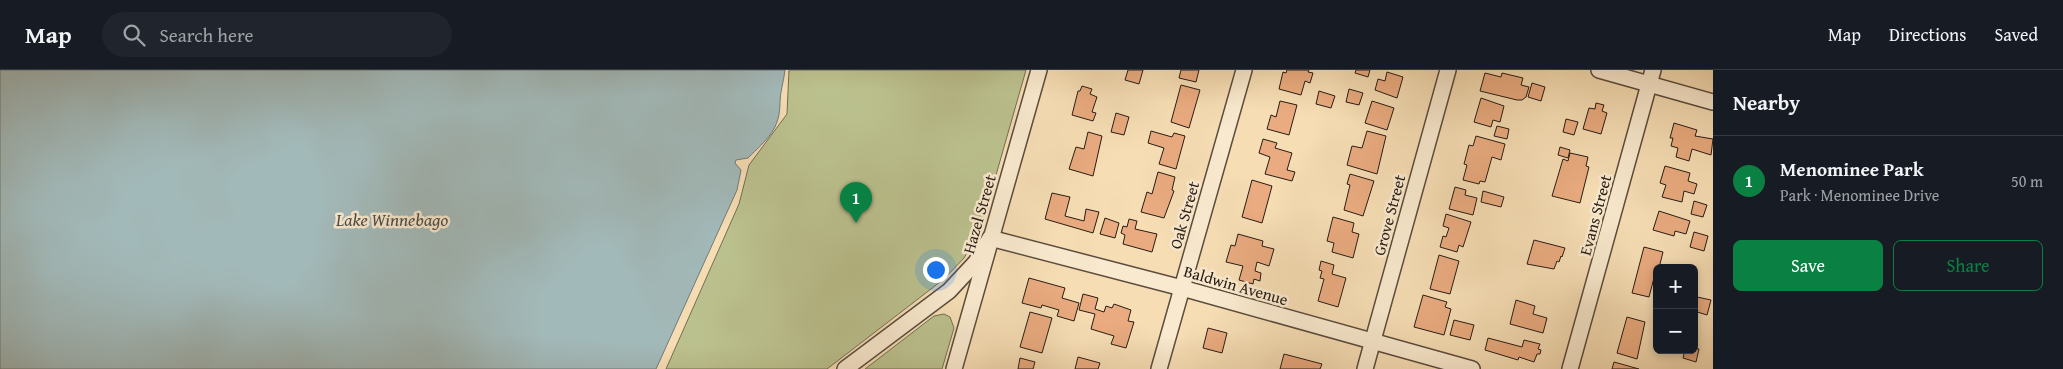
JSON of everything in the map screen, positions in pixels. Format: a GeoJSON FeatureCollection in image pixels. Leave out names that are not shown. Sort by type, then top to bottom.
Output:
{"type":"FeatureCollection","features":[{"type":"Feature","properties":{"kind":"street","name":"Hazel Street"},"geometry":{"type":"LineString","coordinates":[[954,369],[1039,70]]}},
{"type":"Feature","properties":{"kind":"street","name":"Oak Street"},"geometry":{"type":"LineString","coordinates":[[1159,369],[1244,70]]}},
{"type":"Feature","properties":{"kind":"street","name":"Grove Street"},"geometry":{"type":"LineString","coordinates":[[1365,369],[1448,70]]}},
{"type":"Feature","properties":{"kind":"street"},"geometry":{"type":"LineString","coordinates":[[1598,70],[1651,77],[1713,102]]}},
{"type":"Feature","properties":{"kind":"street","name":"Evans Street"},"geometry":{"type":"LineString","coordinates":[[1570,369],[1651,77]]}},
{"type":"Feature","properties":{"kind":"street","name":"Baldwin Avenue"},"geometry":{"type":"LineString","coordinates":[[990,238],[1182,288],[1472,369]]}},
{"type":"Feature","properties":{"kind":"street"},"geometry":{"type":"LineString","coordinates":[[845,369],[949,291],[976,262],[990,238]]}},
{"type":"Feature","properties":{"kind":"green space"},"geometry":{"type":"Polygon","coordinates":[[[789,70],[1026,70],[977,236],[964,258],[944,279],[827,369],[666,369],[739,204],[749,165],[787,114],[789,70]]]}},
{"type":"Feature","properties":{"kind":"green space"},"geometry":{"type":"Polygon","coordinates":[[[944,314],[950,317],[954,328],[942,369],[865,369],[934,316],[944,314]]]}},
{"type":"Feature","properties":{"kind":"water","name":"Lake Winnebago"},"geometry":{"type":"Polygon","coordinates":[[[0,70],[785,70],[778,120],[775,127],[748,158],[736,160],[735,163],[741,170],[737,190],[656,369],[0,369],[0,70]]]}},
{"type":"Feature","properties":{"kind":"building"},"geometry":{"type":"Polygon","coordinates":[[[1128,70],[1143,70],[1139,84],[1125,80],[1128,70]]]}},
{"type":"Feature","properties":{"kind":"building"},"geometry":{"type":"Polygon","coordinates":[[[1181,70],[1199,70],[1196,82],[1179,78],[1181,70]]]}},
{"type":"Feature","properties":{"kind":"building"},"geometry":{"type":"Polygon","coordinates":[[[1287,70],[1309,70],[1308,72],[1313,73],[1310,83],[1305,81],[1301,95],[1279,89],[1283,72],[1286,73],[1287,70]]]}},
{"type":"Feature","properties":{"kind":"building"},"geometry":{"type":"Polygon","coordinates":[[[1356,70],[1370,70],[1368,77],[1355,73],[1356,70]]]}},
{"type":"Feature","properties":{"kind":"building"},"geometry":{"type":"Polygon","coordinates":[[[1387,72],[1403,77],[1397,98],[1375,90],[1378,79],[1385,81],[1387,72]]]}},
{"type":"Feature","properties":{"kind":"building"},"geometry":{"type":"Polygon","coordinates":[[[1485,73],[1501,77],[1502,73],[1523,78],[1521,85],[1529,87],[1526,97],[1522,100],[1517,100],[1480,91],[1485,73]]]}},
{"type":"Feature","properties":{"kind":"building"},"geometry":{"type":"Polygon","coordinates":[[[1532,83],[1545,87],[1541,101],[1528,97],[1532,83]]]}},
{"type":"Feature","properties":{"kind":"building"},"geometry":{"type":"Polygon","coordinates":[[[1181,85],[1200,90],[1189,128],[1171,122],[1181,85]]]}},
{"type":"Feature","properties":{"kind":"building"},"geometry":{"type":"Polygon","coordinates":[[[1082,86],[1092,89],[1090,94],[1097,97],[1092,112],[1096,113],[1093,121],[1072,115],[1078,91],[1080,91],[1082,86]]]}},
{"type":"Feature","properties":{"kind":"building"},"geometry":{"type":"Polygon","coordinates":[[[1349,89],[1363,93],[1359,105],[1346,102],[1349,89]]]}},
{"type":"Feature","properties":{"kind":"building"},"geometry":{"type":"Polygon","coordinates":[[[1319,91],[1335,96],[1331,108],[1316,104],[1319,91]]]}},
{"type":"Feature","properties":{"kind":"building"},"geometry":{"type":"Polygon","coordinates":[[[1481,98],[1504,106],[1500,122],[1493,120],[1491,127],[1474,122],[1481,98]]]}},
{"type":"Feature","properties":{"kind":"building"},"geometry":{"type":"Polygon","coordinates":[[[1280,101],[1297,105],[1289,135],[1267,129],[1271,115],[1276,117],[1280,101]]]}},
{"type":"Feature","properties":{"kind":"building"},"geometry":{"type":"Polygon","coordinates":[[[1372,101],[1394,108],[1387,130],[1365,123],[1372,101]]]}},
{"type":"Feature","properties":{"kind":"building"},"geometry":{"type":"Polygon","coordinates":[[[1596,103],[1604,105],[1602,111],[1607,113],[1601,134],[1583,129],[1589,108],[1595,109],[1596,103]]]}},
{"type":"Feature","properties":{"kind":"building"},"geometry":{"type":"Polygon","coordinates":[[[1116,113],[1129,117],[1124,135],[1111,132],[1116,113]]]}},
{"type":"Feature","properties":{"kind":"building"},"geometry":{"type":"Polygon","coordinates":[[[1566,119],[1578,122],[1574,135],[1563,132],[1566,119]]]}},
{"type":"Feature","properties":{"kind":"building"},"geometry":{"type":"Polygon","coordinates":[[[1674,123],[1697,130],[1695,136],[1713,139],[1711,155],[1692,149],[1689,161],[1676,157],[1678,148],[1671,146],[1673,138],[1670,138],[1674,123]]]}},
{"type":"Feature","properties":{"kind":"building"},"geometry":{"type":"Polygon","coordinates":[[[1497,126],[1509,129],[1507,139],[1494,136],[1497,126]]]}},
{"type":"Feature","properties":{"kind":"building"},"geometry":{"type":"Polygon","coordinates":[[[1151,131],[1172,137],[1174,133],[1185,136],[1176,169],[1159,164],[1164,148],[1148,143],[1151,131]]]}},
{"type":"Feature","properties":{"kind":"building"},"geometry":{"type":"Polygon","coordinates":[[[1367,131],[1386,136],[1377,174],[1347,165],[1352,146],[1362,148],[1367,131]]]}},
{"type":"Feature","properties":{"kind":"building"},"geometry":{"type":"Polygon","coordinates":[[[1088,132],[1102,136],[1093,176],[1069,169],[1076,147],[1084,149],[1088,132]]]}},
{"type":"Feature","properties":{"kind":"building"},"geometry":{"type":"Polygon","coordinates":[[[1476,136],[1505,144],[1501,160],[1492,157],[1485,182],[1480,181],[1479,184],[1463,180],[1467,165],[1464,164],[1469,145],[1473,146],[1476,136]]]}},
{"type":"Feature","properties":{"kind":"building"},"geometry":{"type":"Polygon","coordinates":[[[1263,139],[1277,143],[1275,148],[1292,153],[1287,170],[1295,172],[1292,181],[1265,174],[1270,157],[1259,153],[1263,139]]]}},
{"type":"Feature","properties":{"kind":"building"},"geometry":{"type":"Polygon","coordinates":[[[1560,147],[1570,150],[1568,158],[1558,155],[1560,147]]]}},
{"type":"Feature","properties":{"kind":"building"},"geometry":{"type":"Polygon","coordinates":[[[1570,153],[1588,157],[1586,166],[1589,167],[1580,203],[1552,196],[1563,159],[1568,161],[1570,153]]]}},
{"type":"Feature","properties":{"kind":"building"},"geometry":{"type":"Polygon","coordinates":[[[1665,166],[1690,173],[1688,181],[1697,184],[1694,194],[1684,191],[1682,202],[1662,197],[1666,185],[1660,183],[1665,166]]]}},
{"type":"Feature","properties":{"kind":"building"},"geometry":{"type":"Polygon","coordinates":[[[1158,172],[1175,177],[1172,190],[1174,191],[1164,218],[1141,212],[1147,192],[1152,194],[1158,172]]]}},
{"type":"Feature","properties":{"kind":"building"},"geometry":{"type":"Polygon","coordinates":[[[1350,174],[1374,181],[1363,216],[1344,210],[1350,185],[1347,184],[1350,174]]]}},
{"type":"Feature","properties":{"kind":"building"},"geometry":{"type":"Polygon","coordinates":[[[1252,180],[1272,186],[1262,223],[1242,217],[1252,180]]]}},
{"type":"Feature","properties":{"kind":"building"},"geometry":{"type":"Polygon","coordinates":[[[1455,187],[1466,190],[1465,195],[1477,198],[1473,215],[1449,209],[1455,187]]]}},
{"type":"Feature","properties":{"kind":"building"},"geometry":{"type":"Polygon","coordinates":[[[1483,191],[1504,197],[1501,207],[1481,202],[1483,191]]]}},
{"type":"Feature","properties":{"kind":"building"},"geometry":{"type":"Polygon","coordinates":[[[1052,193],[1070,197],[1065,216],[1084,221],[1086,209],[1099,212],[1093,233],[1045,219],[1052,193]]]}},
{"type":"Feature","properties":{"kind":"building"},"geometry":{"type":"Polygon","coordinates":[[[1694,201],[1707,205],[1703,217],[1691,214],[1694,201]]]}},
{"type":"Feature","properties":{"kind":"building"},"geometry":{"type":"Polygon","coordinates":[[[1659,211],[1690,221],[1686,234],[1675,231],[1674,236],[1653,230],[1659,211]]]}},
{"type":"Feature","properties":{"kind":"building"},"geometry":{"type":"Polygon","coordinates":[[[1446,214],[1471,222],[1463,247],[1459,245],[1457,252],[1440,247],[1443,236],[1446,237],[1449,228],[1443,226],[1446,214]]]}},
{"type":"Feature","properties":{"kind":"building"},"geometry":{"type":"Polygon","coordinates":[[[1333,217],[1354,223],[1352,232],[1359,234],[1353,258],[1332,252],[1334,243],[1327,241],[1333,217]]]}},
{"type":"Feature","properties":{"kind":"building"},"geometry":{"type":"Polygon","coordinates":[[[1105,218],[1119,223],[1115,238],[1100,234],[1105,218]]]}},
{"type":"Feature","properties":{"kind":"building"},"geometry":{"type":"Polygon","coordinates":[[[1129,219],[1137,221],[1135,229],[1157,234],[1152,252],[1123,244],[1125,235],[1121,233],[1123,226],[1127,227],[1129,219]]]}},
{"type":"Feature","properties":{"kind":"building"},"geometry":{"type":"Polygon","coordinates":[[[1694,232],[1708,236],[1704,251],[1690,247],[1694,232]]]}},
{"type":"Feature","properties":{"kind":"building"},"geometry":{"type":"Polygon","coordinates":[[[1238,234],[1263,241],[1262,246],[1274,249],[1269,266],[1257,262],[1255,271],[1261,273],[1260,281],[1254,279],[1253,284],[1239,280],[1243,266],[1226,262],[1231,245],[1235,246],[1238,234]]]}},
{"type":"Feature","properties":{"kind":"building"},"geometry":{"type":"Polygon","coordinates":[[[1534,240],[1565,248],[1562,257],[1559,262],[1557,261],[1554,269],[1527,264],[1534,240]]]}},
{"type":"Feature","properties":{"kind":"building"},"geometry":{"type":"Polygon","coordinates":[[[1644,247],[1663,252],[1660,264],[1653,264],[1653,282],[1649,297],[1632,293],[1644,247]]]}},
{"type":"Feature","properties":{"kind":"building"},"geometry":{"type":"Polygon","coordinates":[[[1439,255],[1459,261],[1450,294],[1430,289],[1439,255]]]}},
{"type":"Feature","properties":{"kind":"building"},"geometry":{"type":"Polygon","coordinates":[[[1321,261],[1334,265],[1332,274],[1346,278],[1338,307],[1318,301],[1324,279],[1320,278],[1322,271],[1319,270],[1321,261]]]}},
{"type":"Feature","properties":{"kind":"building"},"geometry":{"type":"Polygon","coordinates":[[[1029,278],[1065,288],[1062,298],[1079,303],[1074,321],[1057,316],[1059,310],[1042,305],[1041,308],[1022,303],[1029,278]]]}},
{"type":"Feature","properties":{"kind":"building"},"geometry":{"type":"Polygon","coordinates":[[[1083,294],[1098,298],[1095,309],[1104,312],[1106,306],[1112,308],[1114,304],[1131,310],[1128,321],[1134,322],[1126,348],[1111,344],[1114,336],[1091,329],[1095,314],[1079,310],[1083,294]]]}},
{"type":"Feature","properties":{"kind":"building"},"geometry":{"type":"Polygon","coordinates":[[[1423,295],[1447,302],[1445,307],[1451,309],[1444,335],[1414,327],[1423,295]]]}},
{"type":"Feature","properties":{"kind":"building"},"geometry":{"type":"Polygon","coordinates":[[[1698,297],[1711,300],[1707,315],[1698,312],[1698,297]]]}},
{"type":"Feature","properties":{"kind":"building"},"geometry":{"type":"Polygon","coordinates":[[[1516,300],[1535,306],[1533,314],[1547,318],[1543,333],[1510,324],[1516,300]]]}},
{"type":"Feature","properties":{"kind":"building"},"geometry":{"type":"Polygon","coordinates":[[[1030,312],[1052,318],[1042,353],[1020,347],[1030,312]]]}},
{"type":"Feature","properties":{"kind":"building"},"geometry":{"type":"Polygon","coordinates":[[[1627,317],[1645,322],[1637,359],[1617,353],[1627,317]]]}},
{"type":"Feature","properties":{"kind":"building"},"geometry":{"type":"Polygon","coordinates":[[[1454,320],[1474,325],[1470,340],[1450,335],[1454,320]]]}},
{"type":"Feature","properties":{"kind":"building"},"geometry":{"type":"Polygon","coordinates":[[[1208,328],[1227,333],[1222,353],[1203,348],[1208,328]]]}},
{"type":"Feature","properties":{"kind":"building"},"geometry":{"type":"Polygon","coordinates":[[[1488,338],[1522,347],[1524,340],[1540,344],[1538,349],[1541,350],[1540,354],[1537,354],[1534,362],[1519,357],[1518,360],[1485,350],[1488,338]]]}},
{"type":"Feature","properties":{"kind":"building"},"geometry":{"type":"Polygon","coordinates":[[[1284,354],[1322,364],[1320,369],[1280,369],[1284,354]]]}},
{"type":"Feature","properties":{"kind":"building"},"geometry":{"type":"Polygon","coordinates":[[[1684,354],[1698,354],[1696,362],[1683,358],[1684,354]]]}},
{"type":"Feature","properties":{"kind":"building"},"geometry":{"type":"Polygon","coordinates":[[[1078,357],[1100,363],[1098,369],[1075,369],[1078,357]]]}},
{"type":"Feature","properties":{"kind":"building"},"geometry":{"type":"Polygon","coordinates":[[[1020,358],[1035,362],[1033,369],[1018,369],[1020,358]]]}},
{"type":"Feature","properties":{"kind":"building"},"geometry":{"type":"Polygon","coordinates":[[[1614,362],[1639,369],[1612,369],[1614,362]]]}},
{"type":"Feature","properties":{"kind":"place","name":"Menominee Park"},"geometry":{"type":"Point","coordinates":[856,223]}}]}
